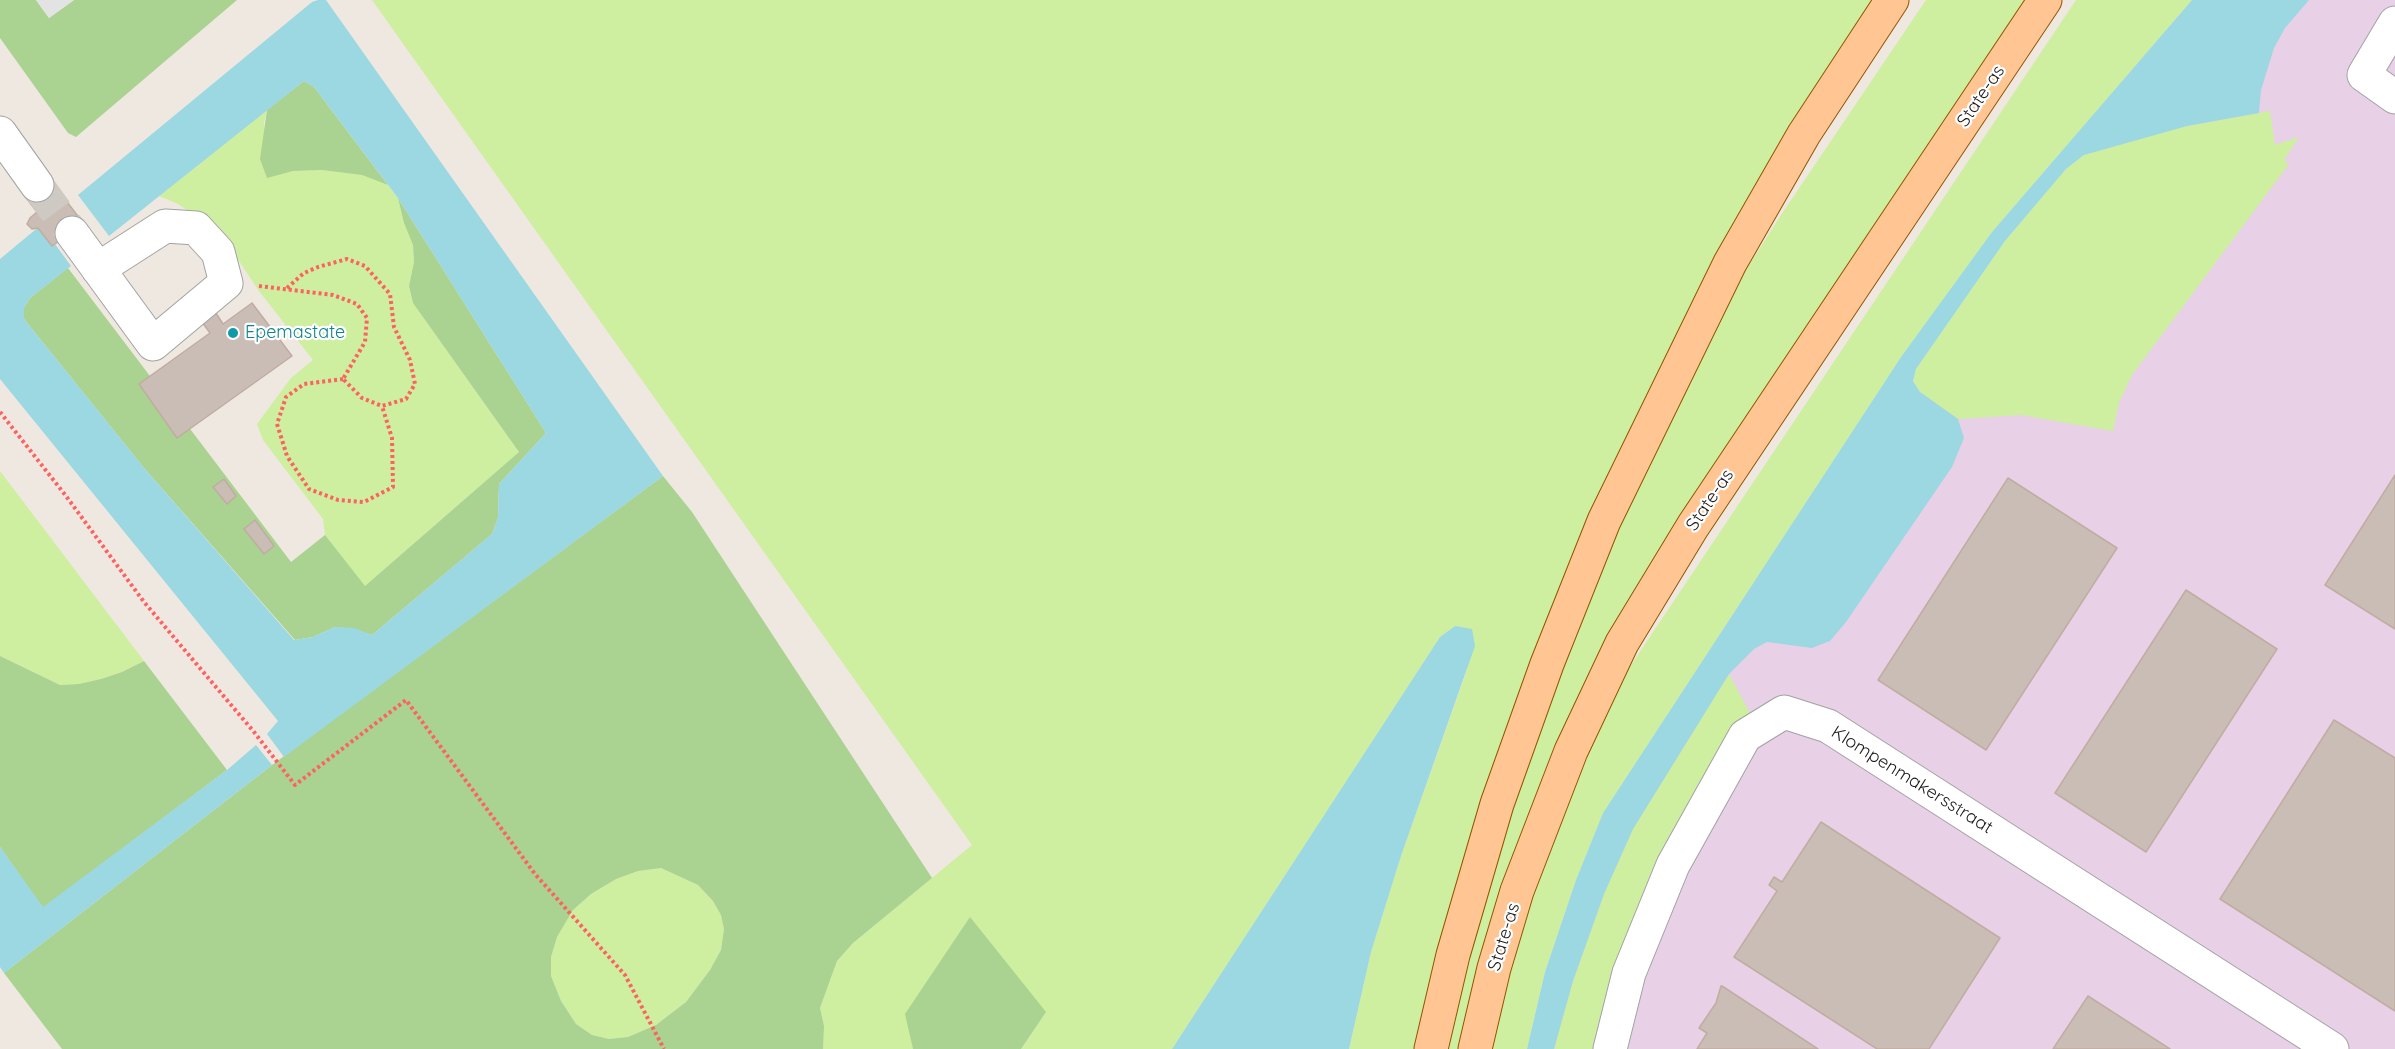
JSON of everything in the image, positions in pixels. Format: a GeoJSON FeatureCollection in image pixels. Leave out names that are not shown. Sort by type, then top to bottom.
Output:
{"type":"FeatureCollection","features":[{"type":"Feature","properties":{"kind":"main road"},"geometry":{"type":"LineString","coordinates":[[1431,1049],[1453,956],[1500,793],[1547,663],[1604,521],[1730,263],[1804,134],[1892,0]]}},
{"type":"Feature","properties":{"kind":"main road","name":"State-as"},"geometry":{"type":"LineString","coordinates":[[1475,1049],[1494,968],[1517,891],[1580,730],[1627,634],[1693,526],[2045,0]]}},
{"type":"Feature","properties":{"kind":"street"},"geometry":{"type":"LineString","coordinates":[[2395,23],[2364,75],[2395,97]]}},
{"type":"Feature","properties":{"kind":"street"},"geometry":{"type":"LineString","coordinates":[[0,133],[37,185]]}},
{"type":"Feature","properties":{"kind":"street"},"geometry":{"type":"LineString","coordinates":[[72,233],[98,269],[153,344],[226,283],[218,252],[196,228],[165,226],[98,269]]}},
{"type":"Feature","properties":{"kind":"street","name":"Klompenmakersstraat"},"geometry":{"type":"LineString","coordinates":[[1610,1049],[1629,973],[1673,866],[1745,736],[1784,712],[1828,726],[2332,1049]]}},
{"type":"Feature","properties":{"kind":"path"},"geometry":{"type":"LineString","coordinates":[[287,288],[304,273],[346,259],[365,266],[390,294],[394,327],[410,360],[415,384],[406,399],[382,406],[362,398],[343,379]]}},
{"type":"Feature","properties":{"kind":"path"},"geometry":{"type":"LineString","coordinates":[[226,283],[287,288],[333,295],[357,304],[367,318],[365,342],[343,379]]}},
{"type":"Feature","properties":{"kind":"path"},"geometry":{"type":"LineString","coordinates":[[343,379],[304,384],[286,398],[276,424],[287,456],[309,489],[338,500],[364,502],[393,487],[392,438],[382,406]]}},
{"type":"Feature","properties":{"kind":"path"},"geometry":{"type":"LineString","coordinates":[[0,412],[66,496],[144,602],[254,732],[295,785],[406,700],[536,874],[625,975],[664,1049]]}},
{"type":"Feature","properties":{"kind":"shaded area"},"geometry":{"type":"Polygon","coordinates":[[[36,0],[74,0],[49,18],[36,0]]]}},
{"type":"Feature","properties":{"kind":"shaded area"},"geometry":{"type":"Polygon","coordinates":[[[2206,0],[2395,0],[2395,1049],[1538,1049],[1628,801],[2206,0]]]}},
{"type":"Feature","properties":{"kind":"green space"},"geometry":{"type":"Polygon","coordinates":[[[0,0],[36,0],[49,18],[74,0],[237,0],[76,137],[68,133],[0,38],[0,0]]]}},
{"type":"Feature","properties":{"kind":"green space"},"geometry":{"type":"Polygon","coordinates":[[[372,0],[1875,0],[1681,336],[1420,1049],[1349,1049],[1371,952],[1401,856],[1467,670],[1455,626],[1440,637],[1172,1049],[1021,1049],[1046,1012],[906,1014],[913,1049],[823,1049],[824,1026],[820,1008],[837,961],[853,943],[972,845],[372,0]]]}},
{"type":"Feature","properties":{"kind":"green space"},"geometry":{"type":"Polygon","coordinates":[[[1926,0],[2026,0],[1681,517],[1462,1049],[1442,1049],[1484,880],[1585,595],[1726,301],[1926,0]]]}},
{"type":"Feature","properties":{"kind":"green space"},"geometry":{"type":"Polygon","coordinates":[[[2076,0],[2192,0],[1992,232],[1901,357],[1603,813],[1576,880],[1545,972],[1527,1049],[1486,1049],[1555,821],[1619,683],[2076,0]]]}},
{"type":"Feature","properties":{"kind":"green space"},"geometry":{"type":"Polygon","coordinates":[[[304,81],[314,87],[388,185],[362,175],[322,170],[293,171],[267,178],[260,159],[267,110],[304,81]]]}},
{"type":"Feature","properties":{"kind":"green space"},"geometry":{"type":"Polygon","coordinates":[[[267,110],[264,123],[267,177],[293,171],[322,170],[362,175],[388,185],[398,198],[404,223],[413,245],[414,262],[409,286],[413,303],[519,452],[364,587],[325,535],[323,519],[263,440],[257,424],[291,378],[313,360],[259,291],[235,255],[197,217],[178,204],[159,196],[267,110]]]}},
{"type":"Feature","properties":{"kind":"green space"},"geometry":{"type":"Polygon","coordinates":[[[2270,111],[2275,145],[2299,137],[2284,160],[2289,164],[2132,375],[2119,403],[2113,431],[2021,415],[1958,419],[1920,392],[1913,381],[1916,369],[2005,241],[2066,169],[2084,155],[2117,144],[2187,126],[2270,111]]]}},
{"type":"Feature","properties":{"kind":"green space"},"geometry":{"type":"Polygon","coordinates":[[[398,198],[546,433],[499,484],[498,518],[492,534],[372,635],[354,629],[335,627],[313,637],[295,640],[144,468],[24,319],[24,308],[30,298],[68,268],[291,562],[325,535],[365,586],[519,452],[413,303],[409,286],[414,262],[413,245],[404,223],[398,198]]]}},
{"type":"Feature","properties":{"kind":"green space"},"geometry":{"type":"Polygon","coordinates":[[[0,471],[144,661],[101,679],[60,685],[0,656],[0,471]]]}},
{"type":"Feature","properties":{"kind":"green space"},"geometry":{"type":"Polygon","coordinates":[[[663,476],[692,512],[932,878],[853,943],[837,961],[820,1008],[824,1026],[823,1049],[62,1049],[4,973],[272,765],[663,476]],[[661,868],[638,871],[616,879],[591,894],[573,910],[557,937],[551,957],[551,976],[561,1001],[576,1024],[592,1035],[609,1039],[628,1037],[656,1025],[686,1002],[710,970],[721,950],[724,929],[721,915],[713,901],[698,885],[661,868]]]}},
{"type":"Feature","properties":{"kind":"green space"},"geometry":{"type":"Polygon","coordinates":[[[0,656],[60,685],[101,679],[144,661],[227,770],[43,908],[0,847],[0,656]]]}},
{"type":"Feature","properties":{"kind":"green space"},"geometry":{"type":"Polygon","coordinates":[[[1729,674],[1750,713],[1725,744],[1655,862],[1609,985],[1592,1049],[1554,1049],[1573,981],[1604,894],[1633,829],[1729,674]]]}},
{"type":"Feature","properties":{"kind":"green space"},"geometry":{"type":"Polygon","coordinates":[[[661,868],[698,885],[713,901],[721,915],[724,929],[721,950],[710,970],[686,1002],[656,1025],[628,1037],[609,1039],[592,1035],[576,1024],[561,1001],[551,976],[551,957],[557,937],[573,910],[591,894],[616,879],[638,871],[661,868]]]}},
{"type":"Feature","properties":{"kind":"green space"},"geometry":{"type":"Polygon","coordinates":[[[970,917],[1046,1012],[1021,1049],[913,1049],[905,1014],[970,917]]]}},
{"type":"Feature","properties":{"kind":"water"},"geometry":{"type":"Polygon","coordinates":[[[326,0],[663,476],[284,757],[267,734],[278,721],[0,379],[0,259],[41,225],[71,266],[30,298],[24,308],[24,319],[144,468],[294,640],[313,637],[335,627],[354,628],[372,635],[492,534],[498,518],[499,484],[546,433],[398,198],[314,87],[304,81],[109,236],[78,195],[312,2],[326,0]]]}},
{"type":"Feature","properties":{"kind":"water"},"geometry":{"type":"Polygon","coordinates":[[[2192,0],[2309,0],[2285,28],[2274,48],[2261,90],[2259,113],[2187,126],[2084,155],[2066,169],[2005,241],[1916,369],[1913,381],[1920,392],[1958,419],[1964,438],[1952,467],[1846,622],[1830,641],[1812,648],[1767,642],[1754,649],[1729,674],[1633,829],[1604,894],[1573,981],[1554,1049],[1527,1049],[1545,972],[1576,880],[1603,813],[1901,357],[1992,232],[2192,0]]]}},
{"type":"Feature","properties":{"kind":"water"},"geometry":{"type":"Polygon","coordinates":[[[1455,626],[1472,629],[1475,646],[1401,856],[1371,952],[1349,1049],[1172,1049],[1440,637],[1455,626]]]}},
{"type":"Feature","properties":{"kind":"water"},"geometry":{"type":"Polygon","coordinates":[[[256,745],[272,765],[4,973],[0,967],[0,847],[43,907],[227,770],[256,745]]]}},
{"type":"Feature","properties":{"kind":"building"},"geometry":{"type":"Polygon","coordinates":[[[47,176],[84,224],[52,246],[38,228],[32,229],[27,224],[37,212],[24,195],[47,176]]]}},
{"type":"Feature","properties":{"kind":"building","name":"Epemastate"},"geometry":{"type":"Polygon","coordinates":[[[252,303],[292,356],[177,438],[139,384],[210,333],[202,322],[216,313],[223,324],[252,303]]]}},
{"type":"Feature","properties":{"kind":"building"},"geometry":{"type":"Polygon","coordinates":[[[2395,475],[2395,629],[2325,585],[2395,475]]]}},
{"type":"Feature","properties":{"kind":"building"},"geometry":{"type":"Polygon","coordinates":[[[2008,478],[2117,548],[1986,750],[1878,680],[2008,478]]]}},
{"type":"Feature","properties":{"kind":"building"},"geometry":{"type":"Polygon","coordinates":[[[224,479],[236,496],[227,504],[213,487],[224,479]]]}},
{"type":"Feature","properties":{"kind":"building"},"geometry":{"type":"Polygon","coordinates":[[[255,520],[274,546],[264,554],[244,529],[255,520]]]}},
{"type":"Feature","properties":{"kind":"building"},"geometry":{"type":"Polygon","coordinates":[[[2186,590],[2277,649],[2146,852],[2055,793],[2186,590]]]}},
{"type":"Feature","properties":{"kind":"building"},"geometry":{"type":"Polygon","coordinates":[[[2334,720],[2395,758],[2395,1011],[2220,899],[2334,720]]]}},
{"type":"Feature","properties":{"kind":"building"},"geometry":{"type":"Polygon","coordinates":[[[1821,822],[2000,938],[1929,1049],[1877,1049],[1734,957],[1777,891],[1769,885],[1774,877],[1782,882],[1821,822]]]}},
{"type":"Feature","properties":{"kind":"building"},"geometry":{"type":"Polygon","coordinates":[[[1721,986],[1818,1049],[1697,1049],[1707,1033],[1699,1028],[1716,1003],[1721,986]]]}},
{"type":"Feature","properties":{"kind":"building"},"geometry":{"type":"Polygon","coordinates":[[[2088,996],[2170,1049],[2053,1049],[2088,996]]]}},
{"type":"Feature","properties":{"kind":"tunnel"},"geometry":{"type":"LineString","coordinates":[[37,185],[72,233]]}},
{"type":"Feature","properties":{"kind":"place","name":"Epemastate"},"geometry":{"type":"Point","coordinates":[233,333]}}]}
